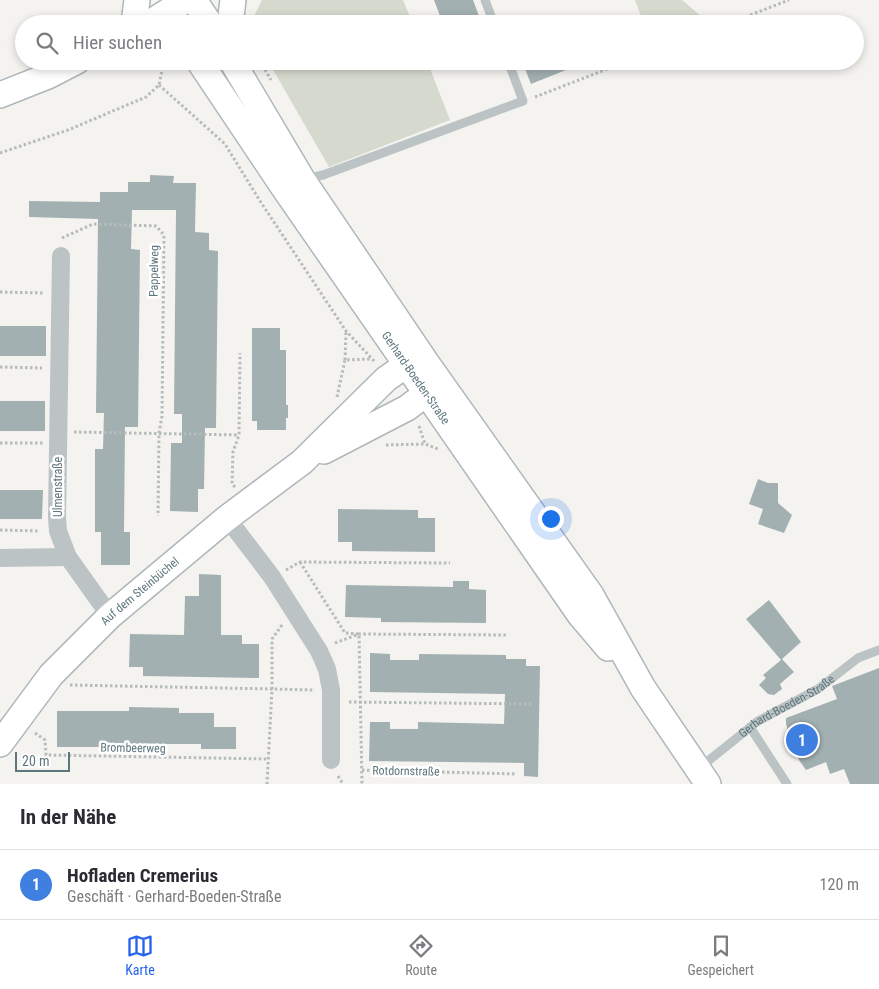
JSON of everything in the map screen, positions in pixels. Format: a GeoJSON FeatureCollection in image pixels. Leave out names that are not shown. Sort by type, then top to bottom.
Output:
{"type":"FeatureCollection","features":[{"type":"Feature","properties":{"kind":"main road"},"geometry":{"type":"LineString","coordinates":[[135,15],[137,0]]}},
{"type":"Feature","properties":{"kind":"main road"},"geometry":{"type":"LineString","coordinates":[[194,0],[204,15]]}},
{"type":"Feature","properties":{"kind":"main road"},"geometry":{"type":"LineString","coordinates":[[231,15],[233,0]]}},
{"type":"Feature","properties":{"kind":"main road"},"geometry":{"type":"LineString","coordinates":[[0,95],[60,70]]}},
{"type":"Feature","properties":{"kind":"main road","name":"Gerhard-Boeden-Straße"},"geometry":{"type":"LineString","coordinates":[[204,70],[284,188],[424,374]]}},
{"type":"Feature","properties":{"kind":"main road","name":"Gerhard-Boeden-Straße"},"geometry":{"type":"LineString","coordinates":[[237,70],[302,179],[424,374],[580,615],[642,688],[703,777]]}},
{"type":"Feature","properties":{"kind":"main road","name":"Auf dem Steinbüchel"},"geometry":{"type":"LineString","coordinates":[[0,744],[51,675],[110,616],[227,518],[302,462],[386,379],[424,374]]}},
{"type":"Feature","properties":{"kind":"main road","name":"Auf dem Steinbüchel"},"geometry":{"type":"LineString","coordinates":[[302,462],[407,408],[424,374]]}},
{"type":"Feature","properties":{"kind":"street","name":"Ulmenstraße"},"geometry":{"type":"LineString","coordinates":[[61,256],[58,531],[68,558],[110,616]]}},
{"type":"Feature","properties":{"kind":"street"},"geometry":{"type":"LineString","coordinates":[[227,518],[272,577],[318,650],[327,669],[331,690],[331,760]]}},
{"type":"Feature","properties":{"kind":"street"},"geometry":{"type":"LineString","coordinates":[[0,558],[68,558]]}},
{"type":"Feature","properties":{"kind":"lane"},"geometry":{"type":"LineString","coordinates":[[485,0],[491,15]]}},
{"type":"Feature","properties":{"kind":"lane"},"geometry":{"type":"LineString","coordinates":[[302,179],[323,175],[523,101],[511,70]]}},
{"type":"Feature","properties":{"kind":"lane","name":"Gerhard-Boeden-Straße"},"geometry":{"type":"LineString","coordinates":[[703,777],[750,727],[758,721],[818,689],[858,658],[879,650]]}},
{"type":"Feature","properties":{"kind":"lane"},"geometry":{"type":"LineString","coordinates":[[750,727],[787,784]]}},
{"type":"Feature","properties":{"kind":"path"},"geometry":{"type":"LineString","coordinates":[[750,15],[789,0]]}},
{"type":"Feature","properties":{"kind":"path"},"geometry":{"type":"LineString","coordinates":[[0,153],[68,130],[146,97],[159,86],[162,70]]}},
{"type":"Feature","properties":{"kind":"path"},"geometry":{"type":"LineString","coordinates":[[523,101],[604,70]]}},
{"type":"Feature","properties":{"kind":"path","name":"Pappelweg"},"geometry":{"type":"LineString","coordinates":[[61,256],[62,238],[93,224],[156,226],[164,235],[162,416],[159,433],[158,516]]}},
{"type":"Feature","properties":{"kind":"path"},"geometry":{"type":"LineString","coordinates":[[0,292],[60,293]]}},
{"type":"Feature","properties":{"kind":"path"},"geometry":{"type":"LineString","coordinates":[[344,360],[346,330]]}},
{"type":"Feature","properties":{"kind":"path"},"geometry":{"type":"LineString","coordinates":[[240,353],[239,435],[233,452],[232,484],[248,502]]}},
{"type":"Feature","properties":{"kind":"path"},"geometry":{"type":"LineString","coordinates":[[0,367],[60,368]]}},
{"type":"Feature","properties":{"kind":"path"},"geometry":{"type":"LineString","coordinates":[[58,438],[159,433],[239,435]]}},
{"type":"Feature","properties":{"kind":"path","name":"Ulmenstraße"},"geometry":{"type":"LineString","coordinates":[[0,442],[58,438]]}},
{"type":"Feature","properties":{"kind":"path","name":"Ulmenstraße"},"geometry":{"type":"LineString","coordinates":[[0,530],[58,531]]}},
{"type":"Feature","properties":{"kind":"path"},"geometry":{"type":"LineString","coordinates":[[272,577],[300,562],[450,563]]}},
{"type":"Feature","properties":{"kind":"path"},"geometry":{"type":"LineString","coordinates":[[300,562],[345,633],[508,636]]}},
{"type":"Feature","properties":{"kind":"path"},"geometry":{"type":"LineString","coordinates":[[267,784],[272,689],[272,638],[293,611]]}},
{"type":"Feature","properties":{"kind":"path"},"geometry":{"type":"LineString","coordinates":[[318,650],[359,634]]}},
{"type":"Feature","properties":{"kind":"path","name":"Rotdornstraße"},"geometry":{"type":"LineString","coordinates":[[359,634],[362,770],[517,774]]}},
{"type":"Feature","properties":{"kind":"path"},"geometry":{"type":"LineString","coordinates":[[51,675],[65,685],[331,690]]}},
{"type":"Feature","properties":{"kind":"path"},"geometry":{"type":"LineString","coordinates":[[362,702],[534,704]]}},
{"type":"Feature","properties":{"kind":"path","name":"Brombeerweg"},"geometry":{"type":"LineString","coordinates":[[17,721],[45,740],[46,755],[268,759]]}},
{"type":"Feature","properties":{"kind":"path"},"geometry":{"type":"LineString","coordinates":[[362,770],[362,784]]}},
{"type":"Feature","properties":{"kind":"shaded area"},"geometry":{"type":"Polygon","coordinates":[[[262,0],[403,0],[409,15],[255,15],[262,0]]]}},
{"type":"Feature","properties":{"kind":"shaded area"},"geometry":{"type":"Polygon","coordinates":[[[635,0],[682,0],[700,15],[641,15],[635,0]]]}},
{"type":"Feature","properties":{"kind":"shaded area"},"geometry":{"type":"Polygon","coordinates":[[[273,70],[431,70],[450,120],[329,167],[273,70]]]}},
{"type":"Feature","properties":{"kind":"building"},"geometry":{"type":"Polygon","coordinates":[[[434,0],[473,0],[479,15],[440,15],[434,0]]]}},
{"type":"Feature","properties":{"kind":"building"},"geometry":{"type":"Polygon","coordinates":[[[526,70],[566,70],[531,84],[526,70]]]}},
{"type":"Feature","properties":{"kind":"building"},"geometry":{"type":"Polygon","coordinates":[[[150,175],[174,176],[173,183],[196,183],[195,232],[209,233],[209,250],[218,251],[216,428],[205,428],[204,489],[198,489],[198,512],[170,511],[171,443],[182,443],[182,414],[174,414],[176,210],[132,210],[131,249],[140,250],[138,427],[125,427],[124,532],[130,532],[130,565],[101,565],[101,532],[95,532],[95,449],[103,449],[104,413],[96,413],[98,219],[29,217],[29,201],[100,202],[100,192],[128,192],[128,182],[150,182],[150,175]]]}},
{"type":"Feature","properties":{"kind":"building"},"geometry":{"type":"Polygon","coordinates":[[[0,326],[46,326],[46,356],[0,356],[0,326]]]}},
{"type":"Feature","properties":{"kind":"building"},"geometry":{"type":"Polygon","coordinates":[[[252,328],[280,328],[280,350],[286,350],[286,405],[288,405],[288,418],[286,418],[286,430],[257,430],[257,421],[252,421],[252,328]]]}},
{"type":"Feature","properties":{"kind":"building"},"geometry":{"type":"Polygon","coordinates":[[[0,401],[45,401],[45,431],[0,431],[0,401]]]}},
{"type":"Feature","properties":{"kind":"building"},"geometry":{"type":"Polygon","coordinates":[[[758,479],[768,483],[778,483],[778,503],[792,515],[784,533],[758,524],[763,509],[749,504],[758,479]]]}},
{"type":"Feature","properties":{"kind":"building"},"geometry":{"type":"Polygon","coordinates":[[[0,490],[43,490],[42,519],[0,519],[0,490]]]}},
{"type":"Feature","properties":{"kind":"building"},"geometry":{"type":"Polygon","coordinates":[[[338,509],[418,510],[418,518],[435,518],[435,552],[352,551],[352,542],[338,542],[338,509]]]}},
{"type":"Feature","properties":{"kind":"building"},"geometry":{"type":"Polygon","coordinates":[[[199,574],[221,575],[221,635],[242,635],[242,644],[259,644],[259,678],[143,676],[143,667],[129,667],[130,634],[184,635],[185,596],[199,596],[199,574]]]}},
{"type":"Feature","properties":{"kind":"building"},"geometry":{"type":"Polygon","coordinates":[[[453,581],[469,581],[469,589],[486,590],[486,623],[381,622],[381,618],[345,617],[346,585],[453,587],[453,581]]]}},
{"type":"Feature","properties":{"kind":"building"},"geometry":{"type":"Polygon","coordinates":[[[769,600],[801,642],[782,659],[794,672],[780,684],[782,689],[774,695],[768,694],[759,685],[766,678],[763,675],[781,660],[746,619],[769,600]]]}},
{"type":"Feature","properties":{"kind":"building"},"geometry":{"type":"Polygon","coordinates":[[[370,653],[390,654],[390,660],[419,660],[419,654],[506,655],[506,659],[526,659],[526,666],[540,666],[538,777],[524,776],[524,763],[369,761],[370,722],[390,722],[390,729],[418,729],[418,722],[504,724],[505,694],[370,692],[370,653]]]}},
{"type":"Feature","properties":{"kind":"building"},"geometry":{"type":"Polygon","coordinates":[[[879,668],[879,784],[850,784],[844,769],[830,774],[826,762],[806,770],[799,760],[786,724],[786,718],[837,699],[832,686],[879,668]]]}},
{"type":"Feature","properties":{"kind":"building"},"geometry":{"type":"Polygon","coordinates":[[[129,707],[179,708],[179,713],[214,713],[214,727],[236,727],[236,749],[201,749],[201,744],[57,747],[57,711],[129,711],[129,707]]]}},
{"type":"Feature","properties":{"kind":"place","name":"Hofladen Cremerius"},"geometry":{"type":"Point","coordinates":[802,740]}}]}
